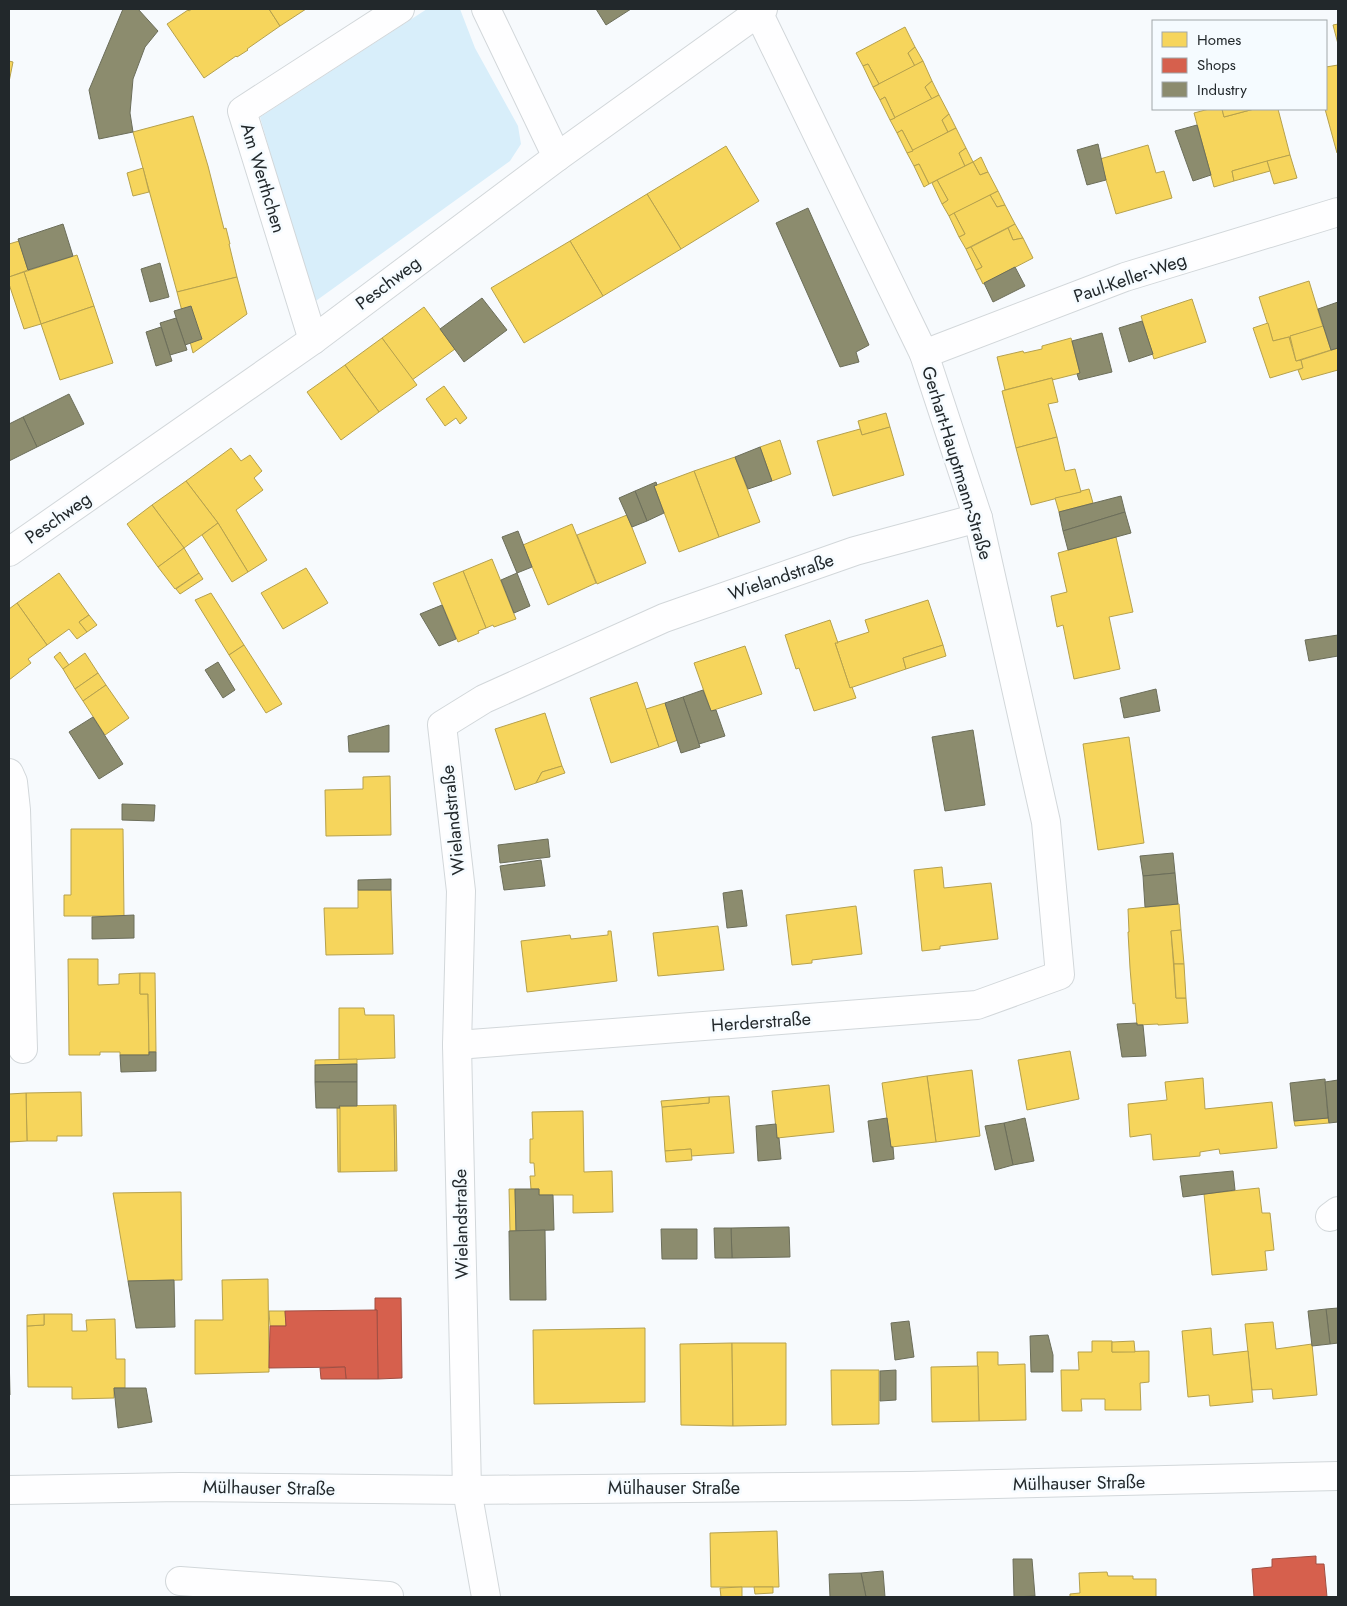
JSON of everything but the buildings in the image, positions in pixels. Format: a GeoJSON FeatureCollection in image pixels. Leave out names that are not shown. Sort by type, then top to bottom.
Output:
{"type":"FeatureCollection","features":[{"type":"Feature","properties":{"kind":"street","name":"Am Werthchen"},"geometry":{"type":"LineString","coordinates":[[313,340],[242,111],[400,9]]}},
{"type":"Feature","properties":{"kind":"street"},"geometry":{"type":"LineString","coordinates":[[486,9],[557,157]]}},
{"type":"Feature","properties":{"kind":"street","name":"Peschweg"},"geometry":{"type":"LineString","coordinates":[[9,552],[313,340],[557,157],[760,11]]}},
{"type":"Feature","properties":{"kind":"street","name":"Gerhart-Hauptmann-Straße"},"geometry":{"type":"LineString","coordinates":[[760,11],[924,354],[978,518],[1046,822],[1060,975]]}},
{"type":"Feature","properties":{"kind":"street","name":"Paul-Keller-Weg"},"geometry":{"type":"LineString","coordinates":[[924,354],[1125,277],[1338,212]]}},
{"type":"Feature","properties":{"kind":"street","name":"Wielandstraße"},"geometry":{"type":"LineString","coordinates":[[486,1597],[467,1490],[458,1045],[461,891],[442,725],[484,698],[664,618],[855,551],[978,518]]}},
{"type":"Feature","properties":{"kind":"street"},"geometry":{"type":"LineString","coordinates":[[9,773],[13,782],[16,810],[23,1049]]}},
{"type":"Feature","properties":{"kind":"street","name":"Herderstraße"},"geometry":{"type":"LineString","coordinates":[[458,1045],[978,1005],[1060,975]]}},
{"type":"Feature","properties":{"kind":"street","name":"Mülhauser Straße"},"geometry":{"type":"LineString","coordinates":[[9,1490],[180,1487],[467,1490],[910,1486],[1338,1476]]}},
{"type":"Feature","properties":{"kind":"street"},"geometry":{"type":"LineString","coordinates":[[180,1581],[389,1596]]}},
{"type":"Feature","properties":{"kind":"shaded area"},"geometry":{"type":"Polygon","coordinates":[[[427,9],[460,9],[475,48],[518,126],[521,144],[510,161],[313,303],[260,117],[427,9]]]}}]}
